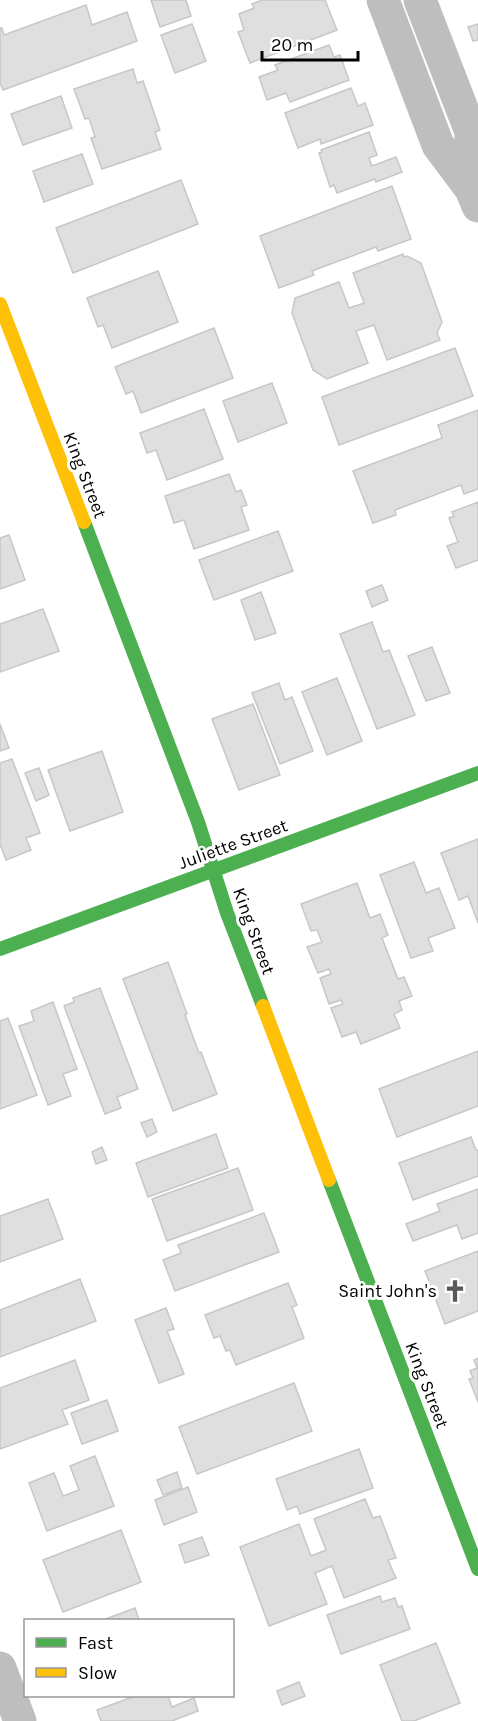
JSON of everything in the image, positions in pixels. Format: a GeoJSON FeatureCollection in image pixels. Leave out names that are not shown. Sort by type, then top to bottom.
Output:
{"type":"FeatureCollection","features":[{"type":"Feature","properties":{"kind":"street"},"geometry":{"type":"LineString","coordinates":[[382,0],[438,145],[475,197]]}},
{"type":"Feature","properties":{"kind":"street"},"geometry":{"type":"LineString","coordinates":[[420,0],[471,132],[475,197]]}},
{"type":"Feature","properties":{"kind":"street","name":"King Street"},"geometry":{"type":"LineString","coordinates":[[0,304],[195,814],[227,913],[478,1569]]}},
{"type":"Feature","properties":{"kind":"street","name":"Juliette Street"},"geometry":{"type":"LineString","coordinates":[[0,949],[478,773]]}},
{"type":"Feature","properties":{"kind":"street"},"geometry":{"type":"LineString","coordinates":[[0,1668],[20,1721]]}},
{"type":"Feature","properties":{"kind":"building"},"geometry":{"type":"Polygon","coordinates":[[[151,0],[186,0],[191,16],[160,27],[151,0]]]}},
{"type":"Feature","properties":{"kind":"building"},"geometry":{"type":"Polygon","coordinates":[[[262,0],[325,0],[337,30],[250,63],[238,32],[244,30],[239,14],[254,8],[252,4],[262,0]]]}},
{"type":"Feature","properties":{"kind":"building"},"geometry":{"type":"Polygon","coordinates":[[[86,5],[92,25],[127,12],[137,41],[3,90],[0,83],[0,28],[4,35],[86,5]]]}},
{"type":"Feature","properties":{"kind":"building"},"geometry":{"type":"Polygon","coordinates":[[[192,24],[206,61],[175,73],[161,35],[192,24]]]}},
{"type":"Feature","properties":{"kind":"building"},"geometry":{"type":"Polygon","coordinates":[[[478,24],[478,40],[473,41],[468,27],[478,24]]]}},
{"type":"Feature","properties":{"kind":"building"},"geometry":{"type":"Polygon","coordinates":[[[329,45],[334,57],[340,55],[349,80],[290,102],[286,93],[267,100],[259,77],[278,70],[275,65],[329,45]]]}},
{"type":"Feature","properties":{"kind":"building"},"geometry":{"type":"Polygon","coordinates":[[[133,69],[137,83],[143,81],[160,130],[155,132],[161,149],[102,169],[91,138],[95,137],[89,118],[85,119],[74,89],[133,69]]]}},
{"type":"Feature","properties":{"kind":"building"},"geometry":{"type":"Polygon","coordinates":[[[351,88],[358,106],[365,103],[373,125],[321,144],[320,139],[298,148],[285,113],[351,88]]]}},
{"type":"Feature","properties":{"kind":"building"},"geometry":{"type":"Polygon","coordinates":[[[61,96],[72,128],[23,145],[11,114],[61,96]]]}},
{"type":"Feature","properties":{"kind":"building"},"geometry":{"type":"Polygon","coordinates":[[[369,132],[377,155],[369,158],[372,166],[396,157],[402,172],[337,193],[334,185],[330,187],[319,153],[322,152],[321,150],[369,132]]]}},
{"type":"Feature","properties":{"kind":"building"},"geometry":{"type":"Polygon","coordinates":[[[82,154],[93,184],[44,202],[33,171],[82,154]]]}},
{"type":"Feature","properties":{"kind":"building"},"geometry":{"type":"Polygon","coordinates":[[[181,180],[198,224],[73,273],[56,228],[181,180]]]}},
{"type":"Feature","properties":{"kind":"building"},"geometry":{"type":"Polygon","coordinates":[[[392,186],[411,239],[378,251],[376,247],[312,271],[314,275],[279,288],[260,236],[392,186]]]}},
{"type":"Feature","properties":{"kind":"building"},"geometry":{"type":"Polygon","coordinates":[[[403,254],[404,257],[407,256],[421,263],[442,322],[437,333],[440,340],[387,360],[374,325],[356,331],[368,363],[327,379],[313,370],[292,313],[295,298],[339,282],[349,308],[364,303],[353,273],[403,254]]]}},
{"type":"Feature","properties":{"kind":"building"},"geometry":{"type":"Polygon","coordinates":[[[158,271],[178,322],[112,348],[103,325],[98,327],[87,298],[158,271]]]}},
{"type":"Feature","properties":{"kind":"building"},"geometry":{"type":"Polygon","coordinates":[[[214,328],[233,378],[141,413],[133,391],[126,394],[115,367],[214,328]]]}},
{"type":"Feature","properties":{"kind":"building"},"geometry":{"type":"Polygon","coordinates":[[[455,348],[473,396],[339,445],[322,397],[455,348]]]}},
{"type":"Feature","properties":{"kind":"building"},"geometry":{"type":"Polygon","coordinates":[[[272,383],[287,423],[238,442],[223,401],[272,383]]]}},
{"type":"Feature","properties":{"kind":"building"},"geometry":{"type":"Polygon","coordinates":[[[204,409],[223,459],[167,480],[156,450],[147,453],[140,433],[204,409]]]}},
{"type":"Feature","properties":{"kind":"building"},"geometry":{"type":"Polygon","coordinates":[[[478,410],[478,489],[464,494],[461,485],[395,510],[396,515],[373,523],[353,471],[442,438],[438,425],[478,410]]]}},
{"type":"Feature","properties":{"kind":"building"},"geometry":{"type":"Polygon","coordinates":[[[229,474],[236,492],[241,490],[247,505],[241,507],[249,530],[194,549],[184,520],[174,523],[165,496],[229,474]]]}},
{"type":"Feature","properties":{"kind":"building"},"geometry":{"type":"Polygon","coordinates":[[[478,502],[478,560],[456,568],[447,546],[458,542],[449,518],[454,516],[452,512],[478,502]]]}},
{"type":"Feature","properties":{"kind":"building"},"geometry":{"type":"Polygon","coordinates":[[[278,531],[293,571],[214,600],[199,560],[278,531]]]}},
{"type":"Feature","properties":{"kind":"building"},"geometry":{"type":"Polygon","coordinates":[[[9,535],[25,580],[0,589],[0,538],[9,535]]]}},
{"type":"Feature","properties":{"kind":"building"},"geometry":{"type":"Polygon","coordinates":[[[382,585],[388,600],[372,607],[366,591],[382,585]]]}},
{"type":"Feature","properties":{"kind":"building"},"geometry":{"type":"Polygon","coordinates":[[[261,592],[276,633],[255,640],[241,600],[261,592]]]}},
{"type":"Feature","properties":{"kind":"building"},"geometry":{"type":"Polygon","coordinates":[[[43,609],[59,651],[0,672],[0,624],[43,609]]]}},
{"type":"Feature","properties":{"kind":"building"},"geometry":{"type":"Polygon","coordinates":[[[372,622],[383,652],[389,650],[415,715],[377,729],[340,634],[372,622]]]}},
{"type":"Feature","properties":{"kind":"building"},"geometry":{"type":"Polygon","coordinates":[[[432,647],[450,693],[426,701],[408,656],[432,647]]]}},
{"type":"Feature","properties":{"kind":"building"},"geometry":{"type":"Polygon","coordinates":[[[337,678],[362,741],[327,755],[302,692],[337,678]]]}},
{"type":"Feature","properties":{"kind":"building"},"geometry":{"type":"Polygon","coordinates":[[[279,683],[285,700],[292,697],[313,751],[280,764],[252,693],[279,683]]]}},
{"type":"Feature","properties":{"kind":"building"},"geometry":{"type":"Polygon","coordinates":[[[253,704],[280,775],[239,790],[212,719],[253,704]]]}},
{"type":"Feature","properties":{"kind":"building"},"geometry":{"type":"Polygon","coordinates":[[[0,724],[9,748],[0,751],[0,724]]]}},
{"type":"Feature","properties":{"kind":"building"},"geometry":{"type":"Polygon","coordinates":[[[102,751],[123,812],[70,831],[48,770],[102,751]]]}},
{"type":"Feature","properties":{"kind":"building"},"geometry":{"type":"Polygon","coordinates":[[[12,759],[40,833],[26,838],[31,850],[6,860],[0,844],[0,763],[12,759]]]}},
{"type":"Feature","properties":{"kind":"building"},"geometry":{"type":"Polygon","coordinates":[[[39,768],[49,795],[36,801],[25,773],[39,768]]]}},
{"type":"Feature","properties":{"kind":"building"},"geometry":{"type":"Polygon","coordinates":[[[478,839],[478,923],[468,896],[459,900],[441,853],[478,839]]]}},
{"type":"Feature","properties":{"kind":"building"},"geometry":{"type":"Polygon","coordinates":[[[414,862],[426,893],[439,888],[455,928],[428,938],[433,951],[411,958],[380,875],[414,862]]]}},
{"type":"Feature","properties":{"kind":"building"},"geometry":{"type":"Polygon","coordinates":[[[357,883],[370,918],[380,914],[388,935],[382,938],[398,979],[404,977],[412,996],[399,1001],[402,1010],[394,1014],[400,1028],[361,1044],[356,1032],[342,1037],[331,1008],[343,1004],[341,1000],[329,1004],[320,978],[331,974],[329,969],[318,973],[307,947],[322,942],[317,930],[311,931],[301,904],[357,883]]]}},
{"type":"Feature","properties":{"kind":"building"},"geometry":{"type":"Polygon","coordinates":[[[168,962],[199,1053],[201,1052],[217,1094],[173,1111],[123,979],[168,962]]]}},
{"type":"Feature","properties":{"kind":"building"},"geometry":{"type":"Polygon","coordinates":[[[100,988],[138,1089],[117,1097],[121,1108],[105,1114],[64,1006],[74,1002],[73,998],[100,988]]]}},
{"type":"Feature","properties":{"kind":"building"},"geometry":{"type":"Polygon","coordinates":[[[53,1002],[77,1069],[63,1074],[71,1096],[48,1105],[19,1026],[34,1021],[31,1011],[53,1002]]]}},
{"type":"Feature","properties":{"kind":"building"},"geometry":{"type":"Polygon","coordinates":[[[8,1018],[37,1095],[0,1109],[0,1021],[8,1018]]]}},
{"type":"Feature","properties":{"kind":"building"},"geometry":{"type":"Polygon","coordinates":[[[478,1051],[478,1106],[397,1137],[379,1089],[478,1051]]]}},
{"type":"Feature","properties":{"kind":"building"},"geometry":{"type":"Polygon","coordinates":[[[152,1119],[157,1132],[147,1137],[141,1123],[152,1119]]]}},
{"type":"Feature","properties":{"kind":"building"},"geometry":{"type":"Polygon","coordinates":[[[216,1134],[228,1168],[148,1197],[136,1163],[216,1134]]]}},
{"type":"Feature","properties":{"kind":"building"},"geometry":{"type":"Polygon","coordinates":[[[471,1137],[478,1150],[478,1176],[413,1200],[399,1163],[471,1137]]]}},
{"type":"Feature","properties":{"kind":"building"},"geometry":{"type":"Polygon","coordinates":[[[102,1147],[107,1160],[96,1164],[92,1152],[102,1147]]]}},
{"type":"Feature","properties":{"kind":"building"},"geometry":{"type":"Polygon","coordinates":[[[238,1168],[253,1210],[167,1241],[152,1199],[238,1168]]]}},
{"type":"Feature","properties":{"kind":"building"},"geometry":{"type":"Polygon","coordinates":[[[478,1189],[478,1233],[462,1239],[457,1225],[413,1241],[406,1224],[440,1211],[437,1204],[478,1189]]]}},
{"type":"Feature","properties":{"kind":"building"},"geometry":{"type":"Polygon","coordinates":[[[48,1199],[63,1239],[0,1262],[0,1216],[48,1199]]]}},
{"type":"Feature","properties":{"kind":"building"},"geometry":{"type":"Polygon","coordinates":[[[264,1213],[279,1252],[175,1291],[163,1260],[181,1253],[178,1245],[264,1213]]]}},
{"type":"Feature","properties":{"kind":"building","name":"Saint John's"},"geometry":{"type":"Polygon","coordinates":[[[478,1251],[478,1311],[445,1324],[425,1271],[478,1251]]]}},
{"type":"Feature","properties":{"kind":"building"},"geometry":{"type":"Polygon","coordinates":[[[80,1279],[96,1321],[0,1357],[0,1310],[80,1279]]]}},
{"type":"Feature","properties":{"kind":"building"},"geometry":{"type":"Polygon","coordinates":[[[288,1283],[297,1305],[292,1307],[304,1338],[236,1365],[230,1350],[226,1351],[220,1336],[214,1338],[205,1315],[288,1283]]]}},
{"type":"Feature","properties":{"kind":"building"},"geometry":{"type":"Polygon","coordinates":[[[166,1308],[174,1329],[167,1331],[184,1374],[159,1383],[135,1320],[166,1308]]]}},
{"type":"Feature","properties":{"kind":"building"},"geometry":{"type":"Polygon","coordinates":[[[478,1358],[478,1402],[469,1379],[473,1378],[470,1371],[477,1368],[474,1360],[478,1358]]]}},
{"type":"Feature","properties":{"kind":"building"},"geometry":{"type":"Polygon","coordinates":[[[75,1360],[89,1400],[62,1410],[68,1424],[0,1449],[0,1388],[75,1360]]]}},
{"type":"Feature","properties":{"kind":"building"},"geometry":{"type":"Polygon","coordinates":[[[294,1383],[312,1431],[197,1474],[179,1427],[294,1383]]]}},
{"type":"Feature","properties":{"kind":"building"},"geometry":{"type":"Polygon","coordinates":[[[107,1400],[118,1431],[82,1444],[71,1413],[107,1400]]]}},
{"type":"Feature","properties":{"kind":"building"},"geometry":{"type":"Polygon","coordinates":[[[359,1449],[373,1488],[300,1514],[297,1506],[287,1510],[276,1479],[359,1449]]]}},
{"type":"Feature","properties":{"kind":"building"},"geometry":{"type":"Polygon","coordinates":[[[95,1456],[114,1506],[47,1531],[29,1483],[54,1473],[63,1496],[79,1490],[70,1466],[95,1456]]]}},
{"type":"Feature","properties":{"kind":"building"},"geometry":{"type":"Polygon","coordinates":[[[177,1472],[182,1488],[163,1495],[157,1480],[177,1472]]]}},
{"type":"Feature","properties":{"kind":"building"},"geometry":{"type":"Polygon","coordinates":[[[188,1487],[197,1512],[164,1525],[155,1500],[188,1487]]]}},
{"type":"Feature","properties":{"kind":"building"},"geometry":{"type":"Polygon","coordinates":[[[365,1499],[373,1518],[380,1516],[396,1558],[388,1560],[396,1578],[344,1598],[332,1566],[315,1573],[327,1604],[269,1626],[240,1547],[299,1524],[311,1556],[326,1550],[314,1519],[365,1499]]]}},
{"type":"Feature","properties":{"kind":"building"},"geometry":{"type":"Polygon","coordinates":[[[121,1530],[141,1582],[63,1612],[43,1560],[121,1530]]]}},
{"type":"Feature","properties":{"kind":"building"},"geometry":{"type":"Polygon","coordinates":[[[202,1537],[209,1555],[185,1563],[179,1545],[202,1537]]]}},
{"type":"Feature","properties":{"kind":"building"},"geometry":{"type":"Polygon","coordinates":[[[380,1596],[382,1602],[395,1598],[398,1607],[402,1606],[410,1629],[341,1654],[327,1615],[380,1596]]]}},
{"type":"Feature","properties":{"kind":"building"},"geometry":{"type":"Polygon","coordinates":[[[135,1608],[139,1619],[106,1619],[135,1608]]]}},
{"type":"Feature","properties":{"kind":"building"},"geometry":{"type":"Polygon","coordinates":[[[436,1643],[460,1703],[414,1721],[402,1721],[380,1665],[436,1643]]]}},
{"type":"Feature","properties":{"kind":"building"},"geometry":{"type":"Polygon","coordinates":[[[299,1682],[305,1696],[282,1705],[277,1691],[299,1682]]]}},
{"type":"Feature","properties":{"kind":"building"},"geometry":{"type":"Polygon","coordinates":[[[132,1697],[168,1697],[172,1707],[194,1698],[198,1711],[172,1721],[101,1721],[97,1710],[132,1697]]]}},
{"type":"Feature","properties":{"kind":"traffic: fast"},"geometry":{"type":"LineString","coordinates":[[84,522],[198,822],[227,913],[263,1006]]}},
{"type":"Feature","properties":{"kind":"traffic: fast"},"geometry":{"type":"LineString","coordinates":[[0,949],[478,773]]}},
{"type":"Feature","properties":{"kind":"traffic: fast"},"geometry":{"type":"LineString","coordinates":[[329,1180],[478,1569]]}},
{"type":"Feature","properties":{"kind":"traffic: slow"},"geometry":{"type":"LineString","coordinates":[[0,304],[84,522]]}},
{"type":"Feature","properties":{"kind":"traffic: slow"},"geometry":{"type":"LineString","coordinates":[[263,1006],[329,1180]]}},
{"type":"Feature","properties":{"kind":"place","name":"Saint John's"},"geometry":{"type":"Point","coordinates":[455,1291]}}]}
